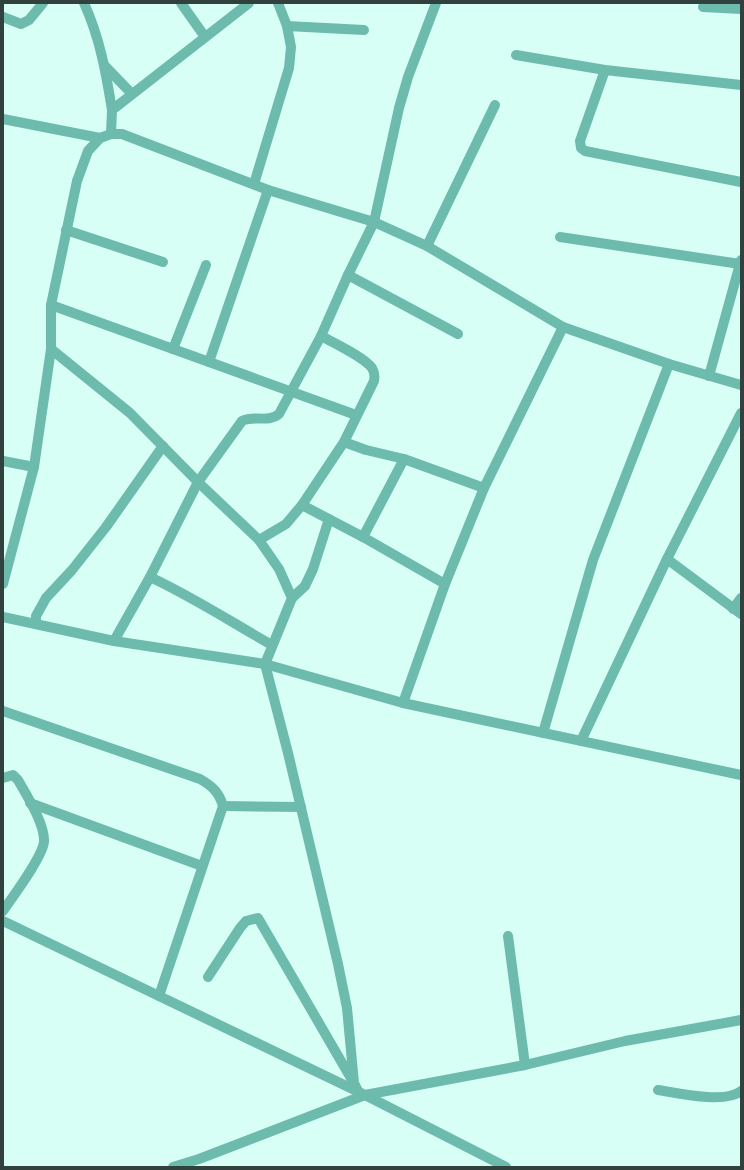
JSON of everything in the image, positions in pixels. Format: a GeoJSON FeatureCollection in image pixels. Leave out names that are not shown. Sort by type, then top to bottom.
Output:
{"type":"FeatureCollection","features":[{"type":"Feature","properties":{"kind":"street"},"geometry":{"type":"LineString","coordinates":[[3,17],[21,24],[29,20],[42,3]]}},
{"type":"Feature","properties":{"kind":"street"},"geometry":{"type":"LineString","coordinates":[[84,3],[94,24],[105,66],[112,110],[111,134]]}},
{"type":"Feature","properties":{"kind":"street"},"geometry":{"type":"LineString","coordinates":[[181,3],[205,37]]}},
{"type":"Feature","properties":{"kind":"street"},"geometry":{"type":"LineString","coordinates":[[112,110],[249,3]]}},
{"type":"Feature","properties":{"kind":"street"},"geometry":{"type":"LineString","coordinates":[[254,184],[289,68],[291,47],[287,26],[278,3]]}},
{"type":"Feature","properties":{"kind":"street"},"geometry":{"type":"LineString","coordinates":[[114,641],[150,577],[198,482],[242,421],[249,418],[274,418],[279,414],[290,391],[321,336],[348,274],[374,222],[399,108],[408,76],[436,3]]}},
{"type":"Feature","properties":{"kind":"street"},"geometry":{"type":"LineString","coordinates":[[703,7],[741,9]]}},
{"type":"Feature","properties":{"kind":"street"},"geometry":{"type":"LineString","coordinates":[[287,26],[364,30]]}},
{"type":"Feature","properties":{"kind":"street"},"geometry":{"type":"LineString","coordinates":[[516,55],[605,70],[741,85]]}},
{"type":"Feature","properties":{"kind":"street"},"geometry":{"type":"LineString","coordinates":[[105,66],[132,94]]}},
{"type":"Feature","properties":{"kind":"street"},"geometry":{"type":"LineString","coordinates":[[605,70],[580,141],[581,148],[584,151],[741,182]]}},
{"type":"Feature","properties":{"kind":"street"},"geometry":{"type":"LineString","coordinates":[[427,246],[495,105]]}},
{"type":"Feature","properties":{"kind":"street"},"geometry":{"type":"LineString","coordinates":[[3,119],[100,138]]}},
{"type":"Feature","properties":{"kind":"street"},"geometry":{"type":"LineString","coordinates":[[3,584],[34,468],[51,349],[51,305],[66,230],[78,181],[88,151],[100,138],[111,134],[122,134],[268,190],[374,222],[427,246],[563,327],[669,364],[741,385]]}},
{"type":"Feature","properties":{"kind":"street"},"geometry":{"type":"LineString","coordinates":[[209,362],[268,190]]}},
{"type":"Feature","properties":{"kind":"street"},"geometry":{"type":"LineString","coordinates":[[66,230],[163,262]]}},
{"type":"Feature","properties":{"kind":"street"},"geometry":{"type":"LineString","coordinates":[[560,237],[740,262],[709,376]]}},
{"type":"Feature","properties":{"kind":"street"},"geometry":{"type":"LineString","coordinates":[[173,349],[206,265]]}},
{"type":"Feature","properties":{"kind":"street"},"geometry":{"type":"LineString","coordinates":[[348,274],[458,334]]}},
{"type":"Feature","properties":{"kind":"street"},"geometry":{"type":"LineString","coordinates":[[51,305],[356,414]]}},
{"type":"Feature","properties":{"kind":"street"},"geometry":{"type":"LineString","coordinates":[[403,703],[445,584],[484,488],[563,327]]}},
{"type":"Feature","properties":{"kind":"street"},"geometry":{"type":"LineString","coordinates":[[259,540],[286,524],[302,505],[344,442],[356,414],[374,381],[375,373],[372,367],[344,348],[321,336]]}},
{"type":"Feature","properties":{"kind":"street"},"geometry":{"type":"LineString","coordinates":[[51,349],[130,413],[198,482],[259,540],[279,569],[292,598]]}},
{"type":"Feature","properties":{"kind":"street"},"geometry":{"type":"LineString","coordinates":[[543,733],[593,560],[669,364]]}},
{"type":"Feature","properties":{"kind":"street"},"geometry":{"type":"LineString","coordinates":[[581,741],[667,559],[741,413]]}},
{"type":"Feature","properties":{"kind":"street"},"geometry":{"type":"LineString","coordinates":[[344,442],[366,450],[404,459],[484,488]]}},
{"type":"Feature","properties":{"kind":"street"},"geometry":{"type":"LineString","coordinates":[[36,623],[36,616],[46,598],[90,548],[163,446]]}},
{"type":"Feature","properties":{"kind":"street"},"geometry":{"type":"LineString","coordinates":[[363,537],[404,459]]}},
{"type":"Feature","properties":{"kind":"street"},"geometry":{"type":"LineString","coordinates":[[3,461],[34,468]]}},
{"type":"Feature","properties":{"kind":"street"},"geometry":{"type":"LineString","coordinates":[[302,505],[363,537],[445,584]]}},
{"type":"Feature","properties":{"kind":"street"},"geometry":{"type":"LineString","coordinates":[[329,519],[308,580],[305,586],[292,598],[265,664],[301,807],[347,1008],[354,1083]]}},
{"type":"Feature","properties":{"kind":"street"},"geometry":{"type":"LineString","coordinates":[[667,559],[737,612],[741,598]]}},
{"type":"Feature","properties":{"kind":"street"},"geometry":{"type":"LineString","coordinates":[[150,577],[201,602],[225,618],[272,645]]}},
{"type":"Feature","properties":{"kind":"street"},"geometry":{"type":"LineString","coordinates":[[3,617],[114,641],[265,664],[403,703],[741,775]]}},
{"type":"Feature","properties":{"kind":"street"},"geometry":{"type":"LineString","coordinates":[[3,711],[200,779],[213,787],[221,799],[224,806],[202,866],[159,996]]}},
{"type":"Feature","properties":{"kind":"street"},"geometry":{"type":"LineString","coordinates":[[3,778],[13,775],[18,780],[42,829],[44,843],[39,856],[3,911]]}},
{"type":"Feature","properties":{"kind":"street"},"geometry":{"type":"LineString","coordinates":[[30,803],[202,866]]}},
{"type":"Feature","properties":{"kind":"street"},"geometry":{"type":"LineString","coordinates":[[224,806],[301,807]]}},
{"type":"Feature","properties":{"kind":"street"},"geometry":{"type":"LineString","coordinates":[[208,977],[240,928],[246,921],[258,918],[354,1083],[362,1094]]}},
{"type":"Feature","properties":{"kind":"street"},"geometry":{"type":"LineString","coordinates":[[3,921],[362,1094],[506,1167]]}},
{"type":"Feature","properties":{"kind":"street"},"geometry":{"type":"LineString","coordinates":[[508,936],[524,1065]]}},
{"type":"Feature","properties":{"kind":"street"},"geometry":{"type":"LineString","coordinates":[[173,1167],[199,1159],[362,1094],[524,1065],[625,1041],[741,1020]]}},
{"type":"Feature","properties":{"kind":"street"},"geometry":{"type":"LineString","coordinates":[[658,1090],[717,1097],[732,1096],[741,1091]]}}]}
